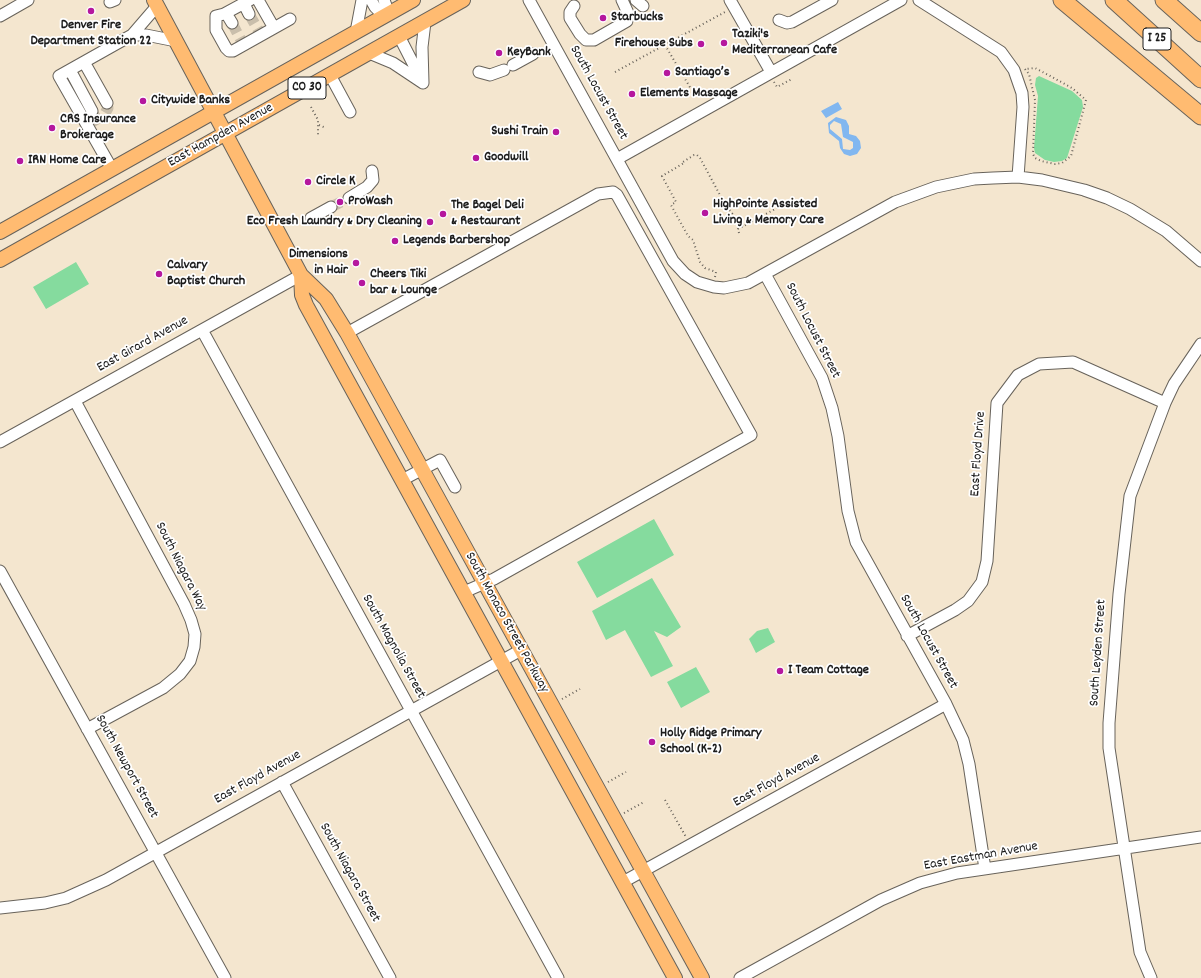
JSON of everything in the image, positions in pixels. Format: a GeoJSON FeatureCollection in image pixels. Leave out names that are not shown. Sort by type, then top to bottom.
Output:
{"type":"FeatureCollection","features":[{"type":"Feature","properties":{"kind":"highway"},"geometry":{"type":"LineString","coordinates":[[1062,0],[1201,116]]}},
{"type":"Feature","properties":{"kind":"highway","name":"I 25"},"geometry":{"type":"LineString","coordinates":[[1114,0],[1201,79]]}},
{"type":"Feature","properties":{"kind":"highway","name":"I 25"},"geometry":{"type":"LineString","coordinates":[[1164,0],[1201,34]]}},
{"type":"Feature","properties":{"kind":"main road","name":"East Hampden Avenue"},"geometry":{"type":"LineString","coordinates":[[0,232],[413,0]]}},
{"type":"Feature","properties":{"kind":"main road","name":"East Hampden Avenue"},"geometry":{"type":"LineString","coordinates":[[0,260],[463,0]]}},
{"type":"Feature","properties":{"kind":"main road","name":"South Monaco Street Parkway"},"geometry":{"type":"LineString","coordinates":[[155,3],[301,275],[326,299],[347,333],[702,978]]}},
{"type":"Feature","properties":{"kind":"main road","name":"South Monaco Street Parkway"},"geometry":{"type":"LineString","coordinates":[[301,275],[302,295],[306,305],[676,978]]}},
{"type":"Feature","properties":{"kind":"street"},"geometry":{"type":"LineString","coordinates":[[0,16],[28,0]]}},
{"type":"Feature","properties":{"kind":"street"},"geometry":{"type":"LineString","coordinates":[[258,0],[274,28]]}},
{"type":"Feature","properties":{"kind":"street"},"geometry":{"type":"LineString","coordinates":[[356,32],[362,0]]}},
{"type":"Feature","properties":{"kind":"street"},"geometry":{"type":"LineString","coordinates":[[371,0],[375,7],[386,15]]}},
{"type":"Feature","properties":{"kind":"street"},"geometry":{"type":"LineString","coordinates":[[384,0],[386,15]]}},
{"type":"Feature","properties":{"kind":"street","name":"South Locust Street"},"geometry":{"type":"LineString","coordinates":[[529,0],[663,245],[676,266],[697,282],[714,287],[742,285],[765,274],[822,378],[836,422],[848,511],[856,542],[946,704],[963,740],[969,764],[985,869]]}},
{"type":"Feature","properties":{"kind":"street"},"geometry":{"type":"LineString","coordinates":[[574,6],[570,12],[570,18],[580,34],[586,40],[594,40],[627,21],[628,13],[622,0]]}},
{"type":"Feature","properties":{"kind":"street"},"geometry":{"type":"LineString","coordinates":[[779,20],[787,23],[792,22],[832,0]]}},
{"type":"Feature","properties":{"kind":"street"},"geometry":{"type":"LineString","coordinates":[[617,159],[771,76],[901,0]]}},
{"type":"Feature","properties":{"kind":"street"},"geometry":{"type":"LineString","coordinates":[[919,0],[1001,52],[1014,70],[1022,93],[1023,107],[1018,177]]}},
{"type":"Feature","properties":{"kind":"street"},"geometry":{"type":"LineString","coordinates":[[250,14],[247,2],[221,14],[216,30],[226,48],[233,51],[243,44],[290,19]]}},
{"type":"Feature","properties":{"kind":"street"},"geometry":{"type":"LineString","coordinates":[[112,169],[90,124],[59,76],[132,34],[155,3]]}},
{"type":"Feature","properties":{"kind":"street"},"geometry":{"type":"LineString","coordinates":[[729,5],[771,76]]}},
{"type":"Feature","properties":{"kind":"street"},"geometry":{"type":"LineString","coordinates":[[221,14],[232,24]]}},
{"type":"Feature","properties":{"kind":"street"},"geometry":{"type":"LineString","coordinates":[[424,83],[422,47],[425,22]]}},
{"type":"Feature","properties":{"kind":"street"},"geometry":{"type":"LineString","coordinates":[[132,34],[176,40]]}},
{"type":"Feature","properties":{"kind":"street"},"geometry":{"type":"LineString","coordinates":[[399,36],[424,83]]}},
{"type":"Feature","properties":{"kind":"street"},"geometry":{"type":"LineString","coordinates":[[370,53],[392,63],[424,83]]}},
{"type":"Feature","properties":{"kind":"street"},"geometry":{"type":"LineString","coordinates":[[479,72],[490,75],[508,68],[533,54]]}},
{"type":"Feature","properties":{"kind":"street"},"geometry":{"type":"LineString","coordinates":[[84,62],[106,103]]}},
{"type":"Feature","properties":{"kind":"street"},"geometry":{"type":"LineString","coordinates":[[70,70],[92,111]]}},
{"type":"Feature","properties":{"kind":"street"},"geometry":{"type":"LineString","coordinates":[[330,75],[350,112]]}},
{"type":"Feature","properties":{"kind":"street"},"geometry":{"type":"LineString","coordinates":[[349,198],[367,187],[373,180],[372,171]]}},
{"type":"Feature","properties":{"kind":"street"},"geometry":{"type":"LineString","coordinates":[[765,274],[883,208],[916,193],[974,179],[1018,177],[1063,184],[1107,198],[1130,209],[1166,231],[1201,261]]}},
{"type":"Feature","properties":{"kind":"street"},"geometry":{"type":"LineString","coordinates":[[347,333],[603,192],[613,192],[617,195],[751,435],[484,584],[464,592]]}},
{"type":"Feature","properties":{"kind":"street"},"geometry":{"type":"LineString","coordinates":[[311,218],[332,207]]}},
{"type":"Feature","properties":{"kind":"street"},"geometry":{"type":"LineString","coordinates":[[649,252],[663,245]]}},
{"type":"Feature","properties":{"kind":"street","name":"East Girard Avenue"},"geometry":{"type":"LineString","coordinates":[[0,442],[301,275]]}},
{"type":"Feature","properties":{"kind":"street","name":"South Magnolia Street"},"geometry":{"type":"LineString","coordinates":[[202,330],[558,978]]}},
{"type":"Feature","properties":{"kind":"street","name":"South Leyden Street"},"geometry":{"type":"LineString","coordinates":[[1150,978],[1140,952],[1109,748],[1109,723],[1119,594],[1130,496],[1174,384],[1201,344]]}},
{"type":"Feature","properties":{"kind":"street","name":"East Floyd Drive"},"geometry":{"type":"LineString","coordinates":[[907,636],[955,610],[968,601],[982,582],[987,561],[997,402],[1018,375],[1039,364],[1073,362],[1165,404]]}},
{"type":"Feature","properties":{"kind":"street","name":"South Niagara Way"},"geometry":{"type":"LineString","coordinates":[[75,401],[184,604],[195,634],[194,648],[190,661],[180,674],[163,688],[87,729]]}},
{"type":"Feature","properties":{"kind":"street"},"geometry":{"type":"LineString","coordinates":[[402,480],[440,460],[455,487]]}},
{"type":"Feature","properties":{"kind":"street","name":"South Newport Street"},"geometry":{"type":"LineString","coordinates":[[0,571],[225,978]]}},
{"type":"Feature","properties":{"kind":"street","name":"East Floyd Avenue"},"geometry":{"type":"LineString","coordinates":[[0,908],[45,903],[66,898],[106,880],[521,650]]}},
{"type":"Feature","properties":{"kind":"street","name":"East Floyd Avenue"},"geometry":{"type":"LineString","coordinates":[[623,882],[946,704]]}},
{"type":"Feature","properties":{"kind":"street","name":"South Niagara Street"},"geometry":{"type":"LineString","coordinates":[[282,782],[390,978]]}},
{"type":"Feature","properties":{"kind":"street","name":"East Eastman Avenue"},"geometry":{"type":"LineString","coordinates":[[740,978],[900,891],[940,877],[1201,837]]}},
{"type":"Feature","properties":{"kind":"path"},"geometry":{"type":"LineString","coordinates":[[614,72],[665,44],[729,5]]}},
{"type":"Feature","properties":{"kind":"path"},"geometry":{"type":"LineString","coordinates":[[665,44],[690,89]]}},
{"type":"Feature","properties":{"kind":"path"},"geometry":{"type":"LineString","coordinates":[[1014,70],[1035,68],[1072,88],[1086,100],[1071,156],[1062,163],[1055,164],[1041,161],[1035,158],[1033,154],[1036,100],[1029,74],[1026,69]]}},
{"type":"Feature","properties":{"kind":"path"},"geometry":{"type":"LineString","coordinates":[[771,76],[777,87],[792,79]]}},
{"type":"Feature","properties":{"kind":"path"},"geometry":{"type":"LineString","coordinates":[[311,107],[319,125],[318,135]]}},
{"type":"Feature","properties":{"kind":"path"},"geometry":{"type":"LineString","coordinates":[[319,125],[326,128]]}},
{"type":"Feature","properties":{"kind":"path"},"geometry":{"type":"LineString","coordinates":[[715,277],[716,272],[705,268],[700,262],[692,240],[688,236],[671,205],[676,202],[662,176],[684,163],[683,162],[694,155],[697,155],[720,195]]}},
{"type":"Feature","properties":{"kind":"path"},"geometry":{"type":"LineString","coordinates":[[739,233],[738,229],[790,201]]}},
{"type":"Feature","properties":{"kind":"path"},"geometry":{"type":"LineString","coordinates":[[727,207],[743,226]]}},
{"type":"Feature","properties":{"kind":"path"},"geometry":{"type":"LineString","coordinates":[[786,223],[798,216]]}},
{"type":"Feature","properties":{"kind":"path"},"geometry":{"type":"LineString","coordinates":[[560,700],[580,689]]}},
{"type":"Feature","properties":{"kind":"path"},"geometry":{"type":"LineString","coordinates":[[606,784],[626,772]]}},
{"type":"Feature","properties":{"kind":"path"},"geometry":{"type":"LineString","coordinates":[[666,800],[686,838]]}},
{"type":"Feature","properties":{"kind":"path"},"geometry":{"type":"LineString","coordinates":[[622,814],[644,802]]}},
{"type":"Feature","properties":{"kind":"green space"},"geometry":{"type":"Polygon","coordinates":[[[1039,76],[1072,91],[1082,100],[1083,107],[1067,158],[1062,161],[1054,162],[1045,160],[1035,153],[1034,148],[1038,96],[1035,85],[1036,78],[1039,76]]]}},
{"type":"Feature","properties":{"kind":"green space"},"geometry":{"type":"Polygon","coordinates":[[[76,262],[89,284],[46,309],[33,287],[76,262]]]}},
{"type":"Feature","properties":{"kind":"green space"},"geometry":{"type":"Polygon","coordinates":[[[654,519],[674,555],[597,598],[577,562],[654,519]]]}},
{"type":"Feature","properties":{"kind":"green space"},"geometry":{"type":"Polygon","coordinates":[[[652,578],[681,627],[667,637],[654,631],[673,666],[651,677],[625,630],[606,640],[592,611],[652,578]]]}},
{"type":"Feature","properties":{"kind":"green space"},"geometry":{"type":"Polygon","coordinates":[[[768,628],[775,642],[756,653],[749,639],[757,631],[768,628]]]}},
{"type":"Feature","properties":{"kind":"green space"},"geometry":{"type":"Polygon","coordinates":[[[696,667],[710,692],[681,708],[667,682],[696,667]]]}},
{"type":"Feature","properties":{"kind":"water"},"geometry":{"type":"Polygon","coordinates":[[[838,102],[842,109],[826,118],[821,111],[838,102]]]}},
{"type":"Feature","properties":{"kind":"water"},"geometry":{"type":"Polygon","coordinates":[[[836,117],[846,120],[849,126],[849,134],[856,136],[860,141],[861,148],[857,154],[850,156],[844,154],[840,148],[839,141],[829,133],[828,123],[836,117]],[[834,121],[830,125],[830,129],[842,139],[843,149],[850,150],[853,148],[853,142],[843,137],[841,124],[834,121]]]}},
{"type":"Feature","properties":{"kind":"tunnel"},"geometry":{"type":"LineString","coordinates":[[249,14],[260,33]]}},
{"type":"Feature","properties":{"kind":"tunnel"},"geometry":{"type":"LineString","coordinates":[[232,23],[242,42]]}},
{"type":"Feature","properties":{"kind":"tunnel"},"geometry":{"type":"LineString","coordinates":[[92,122],[104,115],[108,108],[107,103]]}},
{"type":"Feature","properties":{"kind":"tunnel"},"geometry":{"type":"LineString","coordinates":[[331,207],[349,198]]}},
{"type":"Feature","properties":{"kind":"place","name":"Denver Fire Department Station 22"},"geometry":{"type":"Point","coordinates":[91,11]}},
{"type":"Feature","properties":{"kind":"place","name":"Starbucks"},"geometry":{"type":"Point","coordinates":[603,18]}},
{"type":"Feature","properties":{"kind":"place","name":"Taziki's Mediterranean Cafe"},"geometry":{"type":"Point","coordinates":[724,43]}},
{"type":"Feature","properties":{"kind":"place","name":"Firehouse Subs"},"geometry":{"type":"Point","coordinates":[701,44]}},
{"type":"Feature","properties":{"kind":"place","name":"KeyBank"},"geometry":{"type":"Point","coordinates":[499,53]}},
{"type":"Feature","properties":{"kind":"place","name":"Santiago’s"},"geometry":{"type":"Point","coordinates":[667,73]}},
{"type":"Feature","properties":{"kind":"place","name":"Elements Massage"},"geometry":{"type":"Point","coordinates":[632,94]}},
{"type":"Feature","properties":{"kind":"place","name":"Citywide Banks"},"geometry":{"type":"Point","coordinates":[143,101]}},
{"type":"Feature","properties":{"kind":"place","name":"CRS Insurance Brokerage"},"geometry":{"type":"Point","coordinates":[52,128]}},
{"type":"Feature","properties":{"kind":"place","name":"Sushi Train"},"geometry":{"type":"Point","coordinates":[556,132]}},
{"type":"Feature","properties":{"kind":"place","name":"Goodwill"},"geometry":{"type":"Point","coordinates":[476,158]}},
{"type":"Feature","properties":{"kind":"place","name":"IRN Home Care"},"geometry":{"type":"Point","coordinates":[20,161]}},
{"type":"Feature","properties":{"kind":"place","name":"Circle K"},"geometry":{"type":"Point","coordinates":[308,182]}},
{"type":"Feature","properties":{"kind":"place","name":"ProWash"},"geometry":{"type":"Point","coordinates":[340,202]}},
{"type":"Feature","properties":{"kind":"place","name":"HighPointe Assisted Living & Memory Care"},"geometry":{"type":"Point","coordinates":[705,213]}},
{"type":"Feature","properties":{"kind":"place","name":"The Bagel Deli & Restaurant"},"geometry":{"type":"Point","coordinates":[443,214]}},
{"type":"Feature","properties":{"kind":"place","name":"Eco Fresh Laundry & Dry Cleaning"},"geometry":{"type":"Point","coordinates":[430,222]}},
{"type":"Feature","properties":{"kind":"place","name":"Legends Barbershop"},"geometry":{"type":"Point","coordinates":[395,241]}},
{"type":"Feature","properties":{"kind":"place","name":"Dimensions in Hair"},"geometry":{"type":"Point","coordinates":[356,263]}},
{"type":"Feature","properties":{"kind":"place","name":"Calvary Baptist Church"},"geometry":{"type":"Point","coordinates":[159,274]}},
{"type":"Feature","properties":{"kind":"place","name":"Cheers Tiki bar & Lounge"},"geometry":{"type":"Point","coordinates":[362,283]}},
{"type":"Feature","properties":{"kind":"place","name":"I Team Cottage"},"geometry":{"type":"Point","coordinates":[780,671]}},
{"type":"Feature","properties":{"kind":"place","name":"Holly Ridge Primary School (K-2)"},"geometry":{"type":"Point","coordinates":[652,742]}}]}
